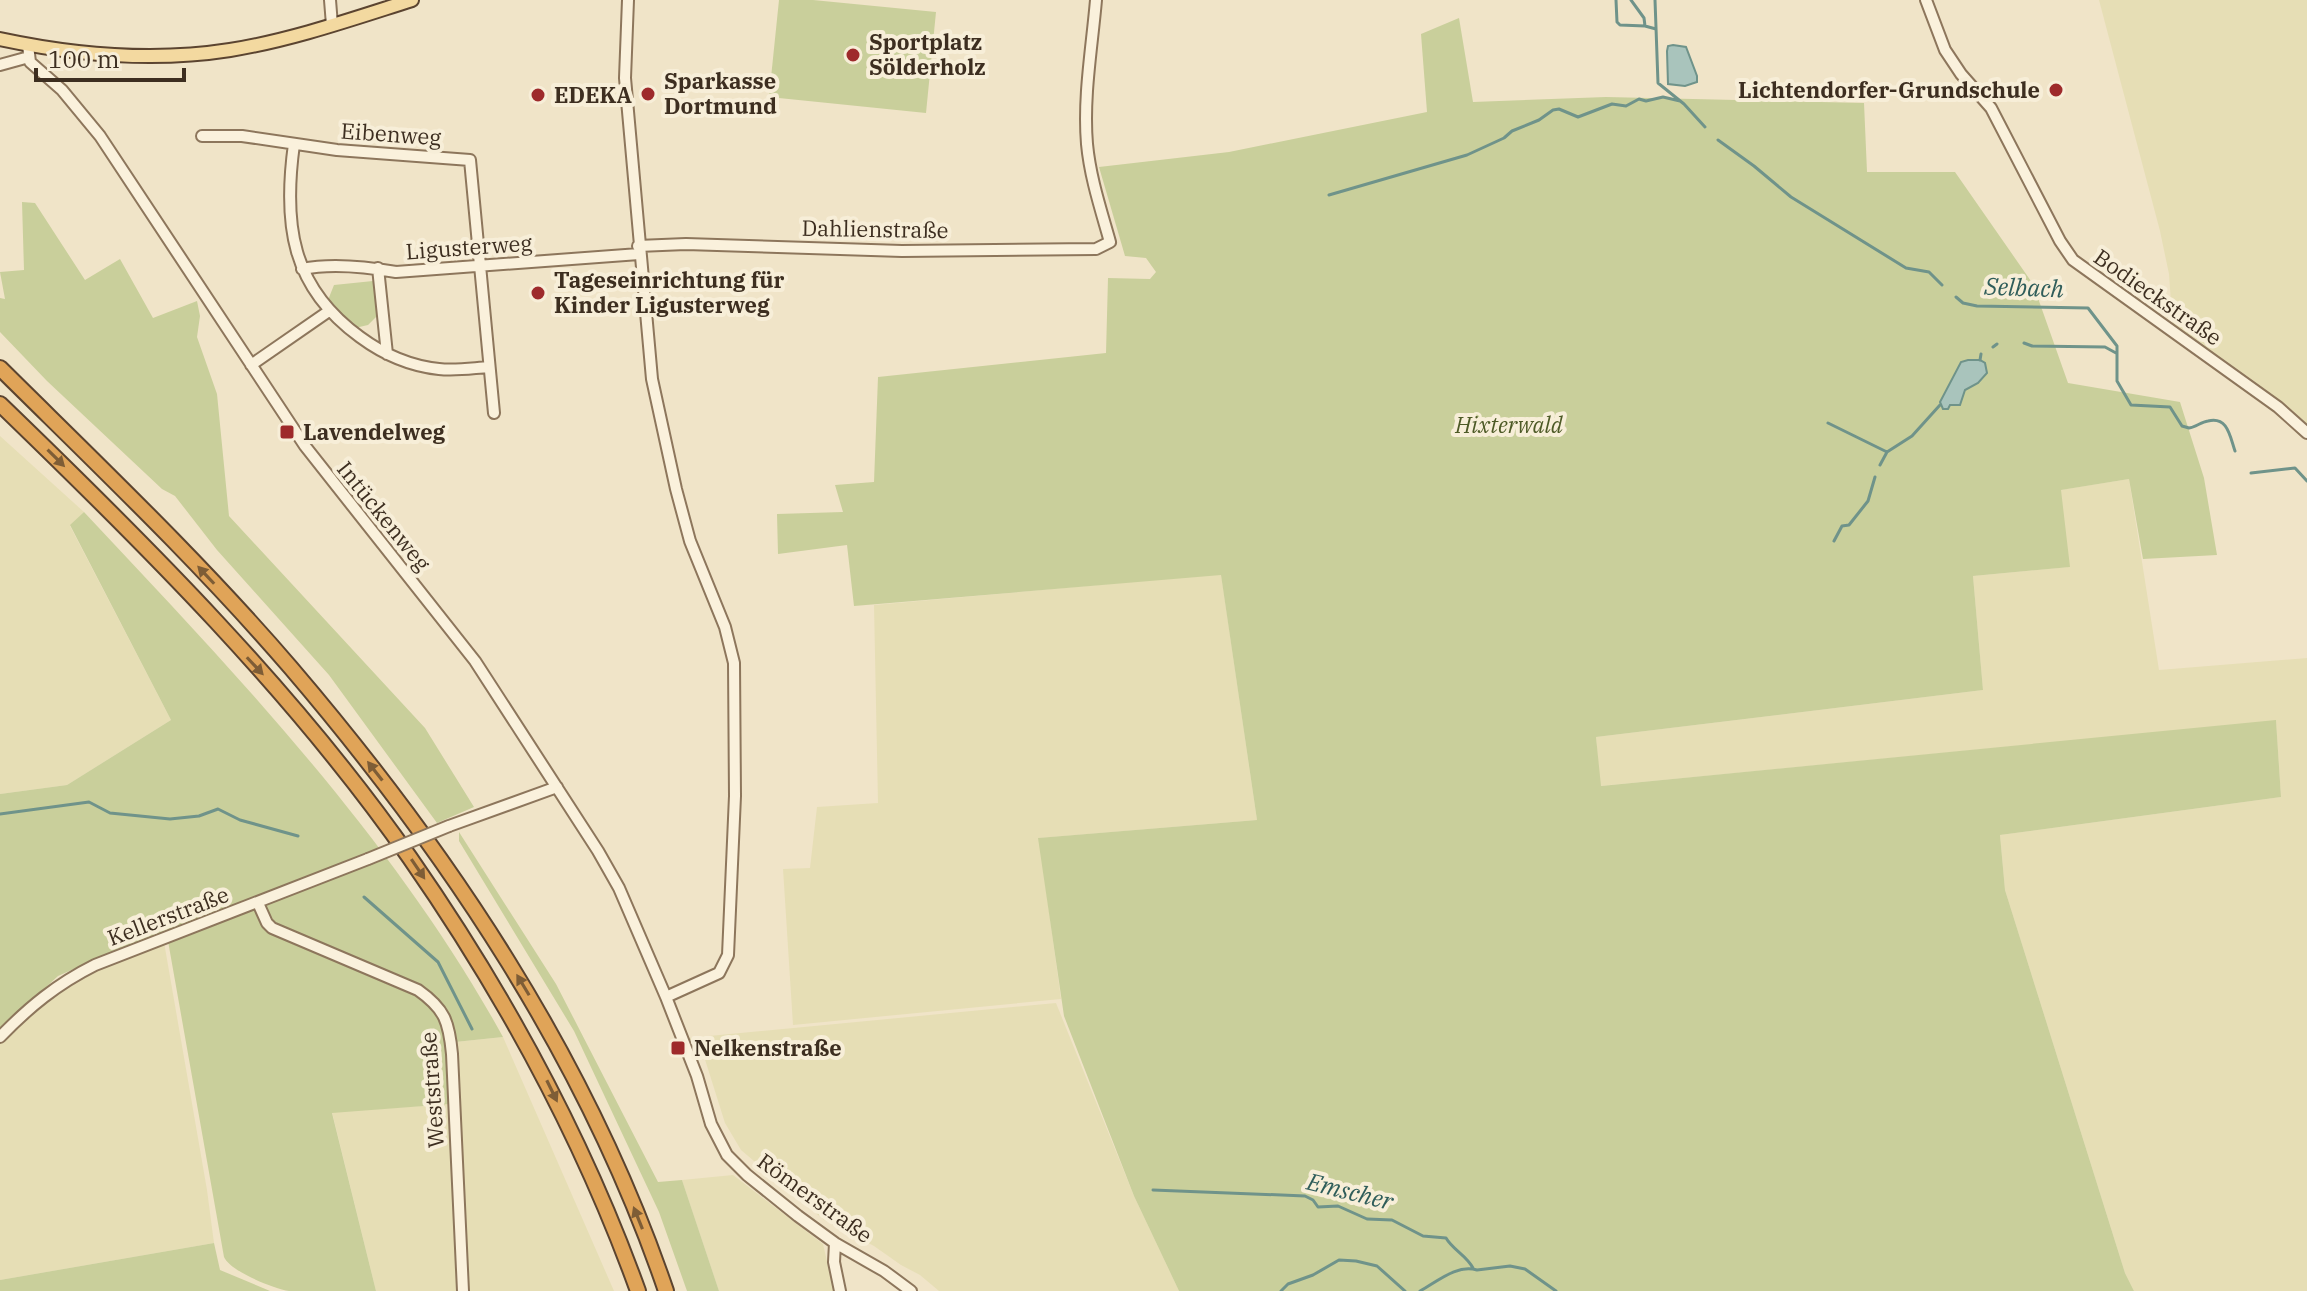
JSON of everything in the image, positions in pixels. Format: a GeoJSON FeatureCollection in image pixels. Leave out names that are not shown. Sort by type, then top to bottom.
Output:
{"type":"FeatureCollection","features":[{"type":"Feature","properties":{"kind":"highway"},"geometry":{"type":"LineString","coordinates":[[0,368],[175,542],[289,666],[390,790],[461,886],[563,1057],[634,1208],[666,1291]]}},
{"type":"Feature","properties":{"kind":"highway"},"geometry":{"type":"LineString","coordinates":[[0,404],[157,560],[266,677],[409,856],[478,960],[538,1065],[585,1159],[638,1291]]}},
{"type":"Feature","properties":{"kind":"main road"},"geometry":{"type":"LineString","coordinates":[[0,39],[29,51],[189,55],[254,46],[412,0]]}},
{"type":"Feature","properties":{"kind":"street"},"geometry":{"type":"LineString","coordinates":[[330,0],[332,25]]}},
{"type":"Feature","properties":{"kind":"street"},"geometry":{"type":"LineString","coordinates":[[628,0],[625,78],[652,379],[690,541],[725,627],[735,677],[735,796],[728,955],[719,973],[666,997]]}},
{"type":"Feature","properties":{"kind":"street","name":"Dahlienstraße"},"geometry":{"type":"LineString","coordinates":[[639,250],[686,244],[902,251],[1096,249],[1110,242],[1093,181],[1087,144],[1086,115],[1096,0]]}},
{"type":"Feature","properties":{"kind":"street","name":"Bodieckstraße"},"geometry":{"type":"LineString","coordinates":[[1926,0],[1945,50],[1991,108],[2060,241],[2073,260],[2278,407],[2307,433]]}},
{"type":"Feature","properties":{"kind":"street"},"geometry":{"type":"LineString","coordinates":[[0,65],[29,51]]}},
{"type":"Feature","properties":{"kind":"street","name":"Intückenweg"},"geometry":{"type":"LineString","coordinates":[[29,51],[34,67],[62,90],[100,136],[323,471],[475,661],[619,888],[679,1033]]}},
{"type":"Feature","properties":{"kind":"street","name":"Eibenweg"},"geometry":{"type":"LineString","coordinates":[[202,136],[242,136],[294,144],[470,160],[480,267]]}},
{"type":"Feature","properties":{"kind":"street"},"geometry":{"type":"LineString","coordinates":[[294,144],[288,197],[295,249],[302,269],[329,311],[360,337],[387,354],[430,368],[489,367]]}},
{"type":"Feature","properties":{"kind":"street","name":"Ligusterweg"},"geometry":{"type":"LineString","coordinates":[[302,269],[325,266],[378,268],[396,272],[480,267],[639,250]]}},
{"type":"Feature","properties":{"kind":"street"},"geometry":{"type":"LineString","coordinates":[[480,267],[494,413]]}},
{"type":"Feature","properties":{"kind":"street"},"geometry":{"type":"LineString","coordinates":[[378,268],[387,354]]}},
{"type":"Feature","properties":{"kind":"street"},"geometry":{"type":"LineString","coordinates":[[251,365],[329,311]]}},
{"type":"Feature","properties":{"kind":"street","name":"Kellerstraße"},"geometry":{"type":"LineString","coordinates":[[0,1037],[39,998],[65,980],[165,937],[557,787]]}},
{"type":"Feature","properties":{"kind":"street","name":"Weststraße"},"geometry":{"type":"LineString","coordinates":[[258,903],[272,928],[418,990],[436,1005],[447,1020],[452,1054],[463,1291]]}},
{"type":"Feature","properties":{"kind":"street","name":"Römerstraße"},"geometry":{"type":"LineString","coordinates":[[679,1033],[697,1076],[711,1124],[727,1155],[774,1197],[835,1243],[884,1271],[911,1291]]}},
{"type":"Feature","properties":{"kind":"street"},"geometry":{"type":"LineString","coordinates":[[835,1243],[834,1262],[840,1291]]}},
{"type":"Feature","properties":{"kind":"shaded area"},"geometry":{"type":"Polygon","coordinates":[[[2099,0],[2307,0],[2307,433],[2173,331],[2169,274],[2160,231],[2099,0]]]}},
{"type":"Feature","properties":{"kind":"shaded area"},"geometry":{"type":"Polygon","coordinates":[[[0,436],[84,512],[70,526],[171,720],[67,785],[0,794],[0,436]]]}},
{"type":"Feature","properties":{"kind":"shaded area"},"geometry":{"type":"Polygon","coordinates":[[[2129,479],[2159,670],[2307,658],[2307,1291],[2134,1291],[2125,1273],[2005,890],[2000,835],[2281,797],[2276,721],[1600,786],[1596,737],[1983,690],[1973,576],[2069,567],[2060,490],[2129,479]]]}},
{"type":"Feature","properties":{"kind":"shaded area"},"geometry":{"type":"Polygon","coordinates":[[[1221,574],[1257,820],[1039,838],[1061,999],[793,1025],[783,869],[810,868],[817,807],[878,803],[874,605],[1221,574]]]}},
{"type":"Feature","properties":{"kind":"shaded area"},"geometry":{"type":"Polygon","coordinates":[[[164,942],[214,1243],[0,1280],[0,1040],[67,981],[164,942]]]}},
{"type":"Feature","properties":{"kind":"shaded area"},"geometry":{"type":"Polygon","coordinates":[[[1056,1003],[1134,1196],[1179,1291],[939,1291],[874,1246],[824,1220],[741,1150],[725,1123],[702,1050],[688,1038],[1056,1003]]]}},
{"type":"Feature","properties":{"kind":"shaded area"},"geometry":{"type":"Polygon","coordinates":[[[503,1037],[614,1291],[469,1291],[455,1042],[503,1037]]]}},
{"type":"Feature","properties":{"kind":"shaded area"},"geometry":{"type":"Polygon","coordinates":[[[450,1104],[460,1291],[376,1291],[332,1112],[450,1104]]]}},
{"type":"Feature","properties":{"kind":"shaded area"},"geometry":{"type":"Polygon","coordinates":[[[733,1175],[823,1244],[834,1291],[719,1291],[682,1180],[733,1175]]]}},
{"type":"Feature","properties":{"kind":"green space","name":"Sportplatz Sölderholz"},"geometry":{"type":"Polygon","coordinates":[[[779,0],[813,0],[936,12],[926,113],[769,97],[779,0]]]}},
{"type":"Feature","properties":{"kind":"green space","name":"Hixterwald"},"geometry":{"type":"Polygon","coordinates":[[[1459,18],[1473,102],[1606,97],[1864,103],[1867,172],[1955,172],[2033,284],[2068,383],[2180,402],[2204,478],[2217,555],[2143,559],[2129,479],[2061,490],[2070,567],[1973,576],[1983,690],[1596,737],[1601,786],[2276,720],[2281,797],[2000,835],[2005,890],[2125,1273],[2134,1291],[1179,1291],[1134,1196],[1064,1016],[1038,838],[1257,820],[1221,575],[854,606],[847,545],[778,554],[777,514],[843,512],[835,485],[874,482],[878,377],[1106,353],[1108,278],[1150,279],[1156,272],[1146,258],[1125,256],[1099,167],[1229,152],[1427,112],[1421,34],[1459,18]]]}},
{"type":"Feature","properties":{"kind":"green space"},"geometry":{"type":"Polygon","coordinates":[[[22,202],[35,203],[85,280],[120,259],[153,318],[197,301],[200,316],[197,337],[217,394],[229,516],[425,728],[474,807],[437,823],[329,675],[217,550],[175,496],[162,489],[47,381],[0,332],[0,298],[5,299],[0,272],[24,270],[22,202]]]}},
{"type":"Feature","properties":{"kind":"green space"},"geometry":{"type":"Polygon","coordinates":[[[373,281],[377,316],[368,325],[355,328],[328,300],[334,285],[373,281]]]}},
{"type":"Feature","properties":{"kind":"green space"},"geometry":{"type":"Polygon","coordinates":[[[84,512],[255,698],[363,827],[460,964],[503,1037],[455,1042],[419,986],[353,956],[274,927],[259,899],[58,976],[0,1030],[0,794],[67,785],[171,720],[70,525],[84,512]]]}},
{"type":"Feature","properties":{"kind":"green space"},"geometry":{"type":"Polygon","coordinates":[[[459,832],[556,984],[658,1182],[682,1180],[719,1291],[687,1291],[659,1212],[574,1031],[459,841],[459,832]]]}},
{"type":"Feature","properties":{"kind":"green space"},"geometry":{"type":"Polygon","coordinates":[[[257,906],[266,929],[416,993],[429,1005],[444,1030],[450,1104],[332,1113],[376,1291],[289,1291],[243,1273],[224,1257],[168,941],[257,906]]]}},
{"type":"Feature","properties":{"kind":"green space"},"geometry":{"type":"Polygon","coordinates":[[[214,1243],[220,1270],[270,1291],[0,1291],[0,1280],[214,1243]]]}},
{"type":"Feature","properties":{"kind":"water"},"geometry":{"type":"Polygon","coordinates":[[[1668,46],[1686,47],[1697,82],[1685,86],[1668,84],[1667,51],[1668,46]]]}},
{"type":"Feature","properties":{"kind":"water"},"geometry":{"type":"Polygon","coordinates":[[[1961,362],[1985,363],[1987,373],[1978,383],[1965,390],[1960,405],[1943,409],[1940,402],[1961,362]]]}},
{"type":"Feature","properties":{"kind":"waterway"},"geometry":{"type":"LineString","coordinates":[[1616,0],[1617,22],[1620,25],[1645,26]]}},
{"type":"Feature","properties":{"kind":"waterway"},"geometry":{"type":"LineString","coordinates":[[1631,0],[1644,18],[1645,26],[1656,29]]}},
{"type":"Feature","properties":{"kind":"waterway","name":"Selbach"},"geometry":{"type":"LineString","coordinates":[[1655,0],[1658,83],[1684,104],[1705,127]]}},
{"type":"Feature","properties":{"kind":"waterway"},"geometry":{"type":"LineString","coordinates":[[1329,195],[1467,155],[1553,110],[1559,109],[1578,117],[1612,104],[1626,106],[1639,99],[1646,101],[1663,97],[1680,101]]}},
{"type":"Feature","properties":{"kind":"waterway","name":"Selbach"},"geometry":{"type":"LineString","coordinates":[[1718,140],[1791,197],[1906,268],[1929,272],[1942,285]]}},
{"type":"Feature","properties":{"kind":"waterway","name":"Selbach"},"geometry":{"type":"LineString","coordinates":[[1956,297],[1963,303],[1977,306],[2088,308],[2117,346],[2117,381],[2131,405],[2170,407],[2182,426],[2189,428],[2208,421],[2220,422],[2227,429],[2235,451]]}},
{"type":"Feature","properties":{"kind":"waterway"},"geometry":{"type":"LineString","coordinates":[[2024,343],[2032,346],[2105,347],[2116,353]]}},
{"type":"Feature","properties":{"kind":"waterway"},"geometry":{"type":"LineString","coordinates":[[1993,347],[1997,344]]}},
{"type":"Feature","properties":{"kind":"waterway"},"geometry":{"type":"LineString","coordinates":[[1980,360],[1981,354]]}},
{"type":"Feature","properties":{"kind":"waterway"},"geometry":{"type":"LineString","coordinates":[[1880,465],[1887,452],[1912,436],[1940,405]]}},
{"type":"Feature","properties":{"kind":"waterway"},"geometry":{"type":"LineString","coordinates":[[1828,423],[1887,452]]}},
{"type":"Feature","properties":{"kind":"waterway","name":"Selbach"},"geometry":{"type":"LineString","coordinates":[[2251,473],[2295,468],[2307,481]]}},
{"type":"Feature","properties":{"kind":"waterway"},"geometry":{"type":"LineString","coordinates":[[1834,541],[1842,526],[1849,525],[1868,501],[1875,477]]}},
{"type":"Feature","properties":{"kind":"waterway"},"geometry":{"type":"LineString","coordinates":[[0,814],[89,802],[110,813],[170,819],[199,816],[218,809],[240,820],[298,836]]}},
{"type":"Feature","properties":{"kind":"waterway"},"geometry":{"type":"LineString","coordinates":[[364,897],[438,962],[472,1029]]}},
{"type":"Feature","properties":{"kind":"waterway","name":"Emscher"},"geometry":{"type":"LineString","coordinates":[[1153,1190],[1305,1196],[1318,1207],[1338,1206],[1367,1219],[1392,1220],[1423,1236],[1446,1238],[1473,1268]]}},
{"type":"Feature","properties":{"kind":"waterway","name":"Emscher"},"geometry":{"type":"LineString","coordinates":[[1281,1291],[1288,1284],[1313,1275],[1339,1260],[1377,1266],[1405,1291]]}},
{"type":"Feature","properties":{"kind":"waterway","name":"Emscher"},"geometry":{"type":"LineString","coordinates":[[1420,1291],[1462,1269],[1510,1266],[1525,1269],[1556,1291]]}},
{"type":"Feature","properties":{"kind":"place","name":"Sportplatz Sölderholz"},"geometry":{"type":"Point","coordinates":[853,55]}},
{"type":"Feature","properties":{"kind":"place","name":"Lichtendorfer-Grundschule"},"geometry":{"type":"Point","coordinates":[2056,90]}},
{"type":"Feature","properties":{"kind":"place","name":"Sparkasse Dortmund"},"geometry":{"type":"Point","coordinates":[648,94]}},
{"type":"Feature","properties":{"kind":"place","name":"EDEKA"},"geometry":{"type":"Point","coordinates":[538,95]}},
{"type":"Feature","properties":{"kind":"place","name":"Tageseinrichtung für Kinder Ligusterweg"},"geometry":{"type":"Point","coordinates":[538,293]}},
{"type":"Feature","properties":{"kind":"place","name":"Lavendelweg"},"geometry":{"type":"Point","coordinates":[287,432]}},
{"type":"Feature","properties":{"kind":"place","name":"Nelkenstraße"},"geometry":{"type":"Point","coordinates":[678,1048]}}]}
